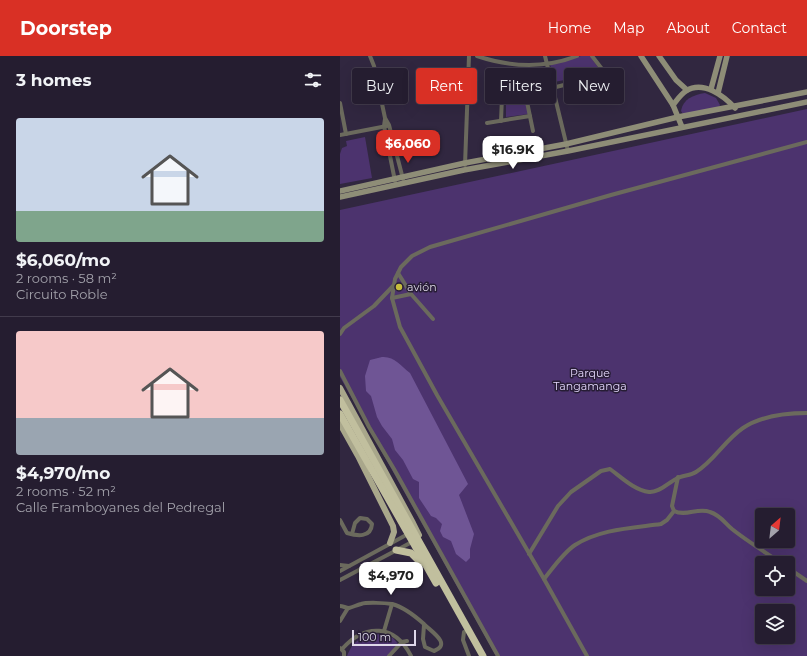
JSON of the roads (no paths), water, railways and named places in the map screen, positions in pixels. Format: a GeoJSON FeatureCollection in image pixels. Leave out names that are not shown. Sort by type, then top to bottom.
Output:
{"type":"FeatureCollection","features":[{"type":"Feature","properties":{"kind":"highway"},"geometry":{"type":"LineString","coordinates":[[340,400],[375,476],[477,656]]}},
{"type":"Feature","properties":{"kind":"highway"},"geometry":{"type":"LineString","coordinates":[[340,414],[356,436],[483,656]]}},
{"type":"Feature","properties":{"kind":"highway"},"geometry":{"type":"LineString","coordinates":[[358,456],[375,476]]}},
{"type":"Feature","properties":{"kind":"highway"},"geometry":{"type":"LineString","coordinates":[[396,550],[408,552],[415,556],[432,577]]}},
{"type":"Feature","properties":{"kind":"main road"},"geometry":{"type":"LineString","coordinates":[[641,56],[673,105],[682,127]]}},
{"type":"Feature","properties":{"kind":"main road"},"geometry":{"type":"LineString","coordinates":[[659,56],[676,80],[687,90]]}},
{"type":"Feature","properties":{"kind":"main road"},"geometry":{"type":"LineString","coordinates":[[710,89],[720,56]]}},
{"type":"Feature","properties":{"kind":"main road"},"geometry":{"type":"LineString","coordinates":[[718,93],[727,56]]}},
{"type":"Feature","properties":{"kind":"main road"},"geometry":{"type":"LineString","coordinates":[[673,105],[687,90],[695,88],[710,89],[718,93],[734,107],[739,115]]}},
{"type":"Feature","properties":{"kind":"main road"},"geometry":{"type":"LineString","coordinates":[[340,191],[403,180],[566,144],[678,117],[807,92]]}},
{"type":"Feature","properties":{"kind":"main road"},"geometry":{"type":"LineString","coordinates":[[465,166],[568,151],[807,102]]}},
{"type":"Feature","properties":{"kind":"main road"},"geometry":{"type":"LineString","coordinates":[[340,197],[396,181]]}},
{"type":"Feature","properties":{"kind":"main road"},"geometry":{"type":"LineString","coordinates":[[340,388],[414,523],[430,563]]}},
{"type":"Feature","properties":{"kind":"main road"},"geometry":{"type":"LineString","coordinates":[[340,424],[358,456],[393,526],[394,532],[390,543]]}},
{"type":"Feature","properties":{"kind":"street"},"geometry":{"type":"LineString","coordinates":[[370,56],[374,66],[387,126],[403,180]]}},
{"type":"Feature","properties":{"kind":"street"},"geometry":{"type":"LineString","coordinates":[[465,166],[469,56]]}},
{"type":"Feature","properties":{"kind":"street"},"geometry":{"type":"LineString","coordinates":[[477,56],[495,62],[521,65],[546,64],[577,56]]}},
{"type":"Feature","properties":{"kind":"street"},"geometry":{"type":"LineString","coordinates":[[545,56],[547,68]]}},
{"type":"Feature","properties":{"kind":"street"},"geometry":{"type":"LineString","coordinates":[[556,89],[603,74],[602,69],[592,56]]}},
{"type":"Feature","properties":{"kind":"street"},"geometry":{"type":"LineString","coordinates":[[556,102],[568,151]]}},
{"type":"Feature","properties":{"kind":"street"},"geometry":{"type":"LineString","coordinates":[[340,103],[346,134]]}},
{"type":"Feature","properties":{"kind":"street"},"geometry":{"type":"LineString","coordinates":[[500,121],[501,104]]}},
{"type":"Feature","properties":{"kind":"street"},"geometry":{"type":"LineString","coordinates":[[527,104],[533,130]]}},
{"type":"Feature","properties":{"kind":"street"},"geometry":{"type":"LineString","coordinates":[[487,123],[530,116]]}},
{"type":"Feature","properties":{"kind":"street"},"geometry":{"type":"LineString","coordinates":[[340,135],[387,126]]}},
{"type":"Feature","properties":{"kind":"street"},"geometry":{"type":"LineString","coordinates":[[387,126],[396,181]]}},
{"type":"Feature","properties":{"kind":"street"},"geometry":{"type":"LineString","coordinates":[[587,656],[437,395],[400,327],[392,298],[394,284],[398,273],[401,267],[412,256],[430,247],[611,195],[807,142]]}},
{"type":"Feature","properties":{"kind":"street"},"geometry":{"type":"LineString","coordinates":[[398,273],[410,294],[433,319]]}},
{"type":"Feature","properties":{"kind":"street"},"geometry":{"type":"LineString","coordinates":[[340,334],[344,328],[374,306],[394,284]]}},
{"type":"Feature","properties":{"kind":"street"},"geometry":{"type":"LineString","coordinates":[[392,298],[410,294]]}},
{"type":"Feature","properties":{"kind":"street"},"geometry":{"type":"LineString","coordinates":[[340,371],[369,427],[498,656]]}},
{"type":"Feature","properties":{"kind":"street"},"geometry":{"type":"LineString","coordinates":[[529,554],[558,506],[571,492],[601,470],[610,469],[639,488],[649,492],[656,491],[678,478],[696,472],[712,458],[730,438],[744,428],[777,414],[807,413]]}},
{"type":"Feature","properties":{"kind":"street"},"geometry":{"type":"LineString","coordinates":[[674,511],[672,506],[678,478]]}},
{"type":"Feature","properties":{"kind":"street"},"geometry":{"type":"LineString","coordinates":[[674,511],[679,513],[704,510],[712,512],[771,556]]}},
{"type":"Feature","properties":{"kind":"street"},"geometry":{"type":"LineString","coordinates":[[544,579],[556,563],[574,546],[607,532],[661,524],[667,520],[674,511]]}},
{"type":"Feature","properties":{"kind":"street"},"geometry":{"type":"LineString","coordinates":[[340,520],[347,533],[352,534],[363,536],[368,534],[372,529],[372,524],[367,519],[360,518],[355,523],[352,534]]}},
{"type":"Feature","properties":{"kind":"street"},"geometry":{"type":"LineString","coordinates":[[340,571],[408,534]]}},
{"type":"Feature","properties":{"kind":"street"},"geometry":{"type":"LineString","coordinates":[[340,580],[412,542]]}},
{"type":"Feature","properties":{"kind":"street"},"geometry":{"type":"LineString","coordinates":[[373,554],[377,561]]}},
{"type":"Feature","properties":{"kind":"street"},"geometry":{"type":"LineString","coordinates":[[340,565],[349,566]]}},
{"type":"Feature","properties":{"kind":"street"},"geometry":{"type":"LineString","coordinates":[[795,573],[807,581]]}},
{"type":"Feature","properties":{"kind":"street"},"geometry":{"type":"LineString","coordinates":[[340,606],[348,608],[363,603],[392,604],[418,618],[439,637],[441,642],[439,649],[434,651],[426,647],[423,639],[424,625]]}},
{"type":"Feature","properties":{"kind":"street"},"geometry":{"type":"LineString","coordinates":[[384,631],[392,604]]}},
{"type":"Feature","properties":{"kind":"street"},"geometry":{"type":"LineString","coordinates":[[340,621],[348,608]]}},
{"type":"Feature","properties":{"kind":"street"},"geometry":{"type":"LineString","coordinates":[[344,656],[344,652],[341,649],[356,636],[377,630],[384,631],[405,642],[411,656]]}},
{"type":"Feature","properties":{"kind":"street"},"geometry":{"type":"LineString","coordinates":[[464,632],[463,640],[470,656]]}},
{"type":"Feature","properties":{"kind":"street"},"geometry":{"type":"LineString","coordinates":[[389,656],[405,642]]}},
{"type":"Feature","properties":{"kind":"place","name":"avión"},"geometry":{"type":"Point","coordinates":[399,287]}},
{"type":"Feature","properties":{"kind":"park label","name":"Parque Tangamanga"},"geometry":{"type":"Point","coordinates":[590,379]}}]}
